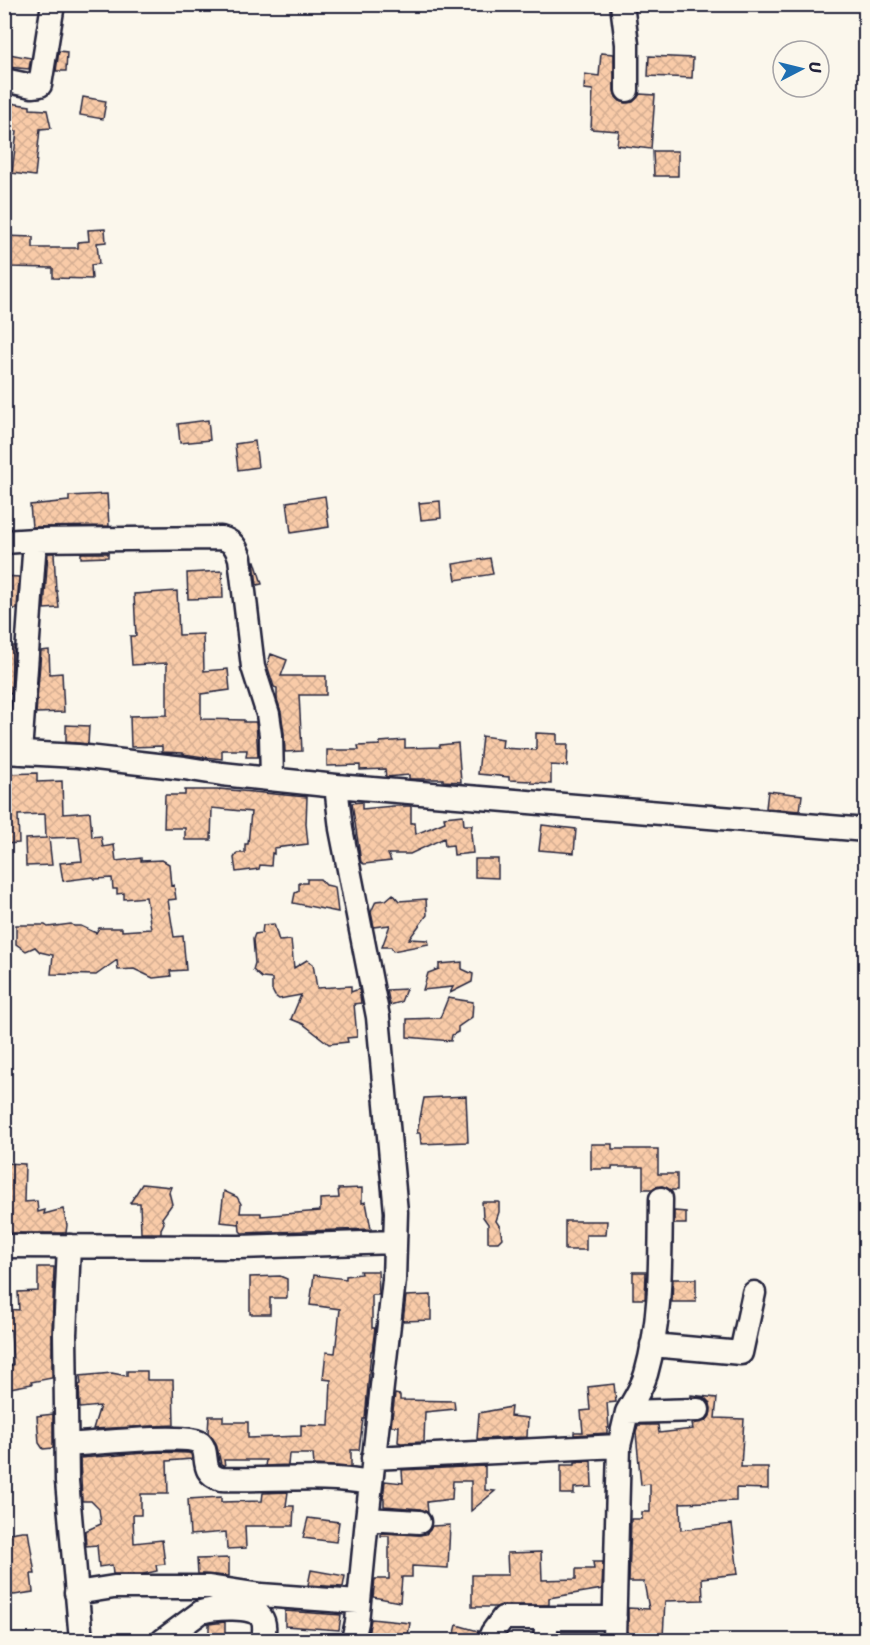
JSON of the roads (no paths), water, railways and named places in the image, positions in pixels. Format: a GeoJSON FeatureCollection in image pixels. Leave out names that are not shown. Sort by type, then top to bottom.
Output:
{"type":"FeatureCollection","features":[{"type":"Feature","properties":{"kind":"street"},"geometry":{"type":"LineString","coordinates":[[4,80],[32,86],[40,85],[53,4]]}},
{"type":"Feature","properties":{"kind":"street"},"geometry":{"type":"LineString","coordinates":[[622,4],[627,44],[627,90]]}},
{"type":"Feature","properties":{"kind":"street"},"geometry":{"type":"LineString","coordinates":[[4,542],[221,538],[229,540],[235,546],[240,558],[253,667],[268,714],[273,779]]}},
{"type":"Feature","properties":{"kind":"street"},"geometry":{"type":"LineString","coordinates":[[35,540],[12,752],[90,758],[336,786],[866,830]]}},
{"type":"Feature","properties":{"kind":"street"},"geometry":{"type":"LineString","coordinates":[[336,786],[340,829],[378,1017],[396,1212],[394,1280],[357,1622],[353,1641]]}},
{"type":"Feature","properties":{"kind":"street"},"geometry":{"type":"LineString","coordinates":[[489,1641],[503,1618],[547,1618],[615,1629],[619,1446],[627,1412],[645,1376],[652,1345],[659,1298],[661,1198]]}},
{"type":"Feature","properties":{"kind":"street"},"geometry":{"type":"LineString","coordinates":[[4,1246],[239,1247],[395,1242]]}},
{"type":"Feature","properties":{"kind":"street"},"geometry":{"type":"LineString","coordinates":[[69,1246],[65,1334],[67,1481],[81,1641]]}},
{"type":"Feature","properties":{"kind":"street"},"geometry":{"type":"LineString","coordinates":[[652,1345],[741,1353],[754,1293]]}},
{"type":"Feature","properties":{"kind":"street"},"geometry":{"type":"LineString","coordinates":[[627,1412],[698,1410]]}},
{"type":"Feature","properties":{"kind":"street"},"geometry":{"type":"LineString","coordinates":[[67,1445],[189,1439],[202,1446],[208,1471],[214,1478],[297,1478],[371,1483]]}},
{"type":"Feature","properties":{"kind":"street"},"geometry":{"type":"LineString","coordinates":[[374,1458],[619,1446]]}},
{"type":"Feature","properties":{"kind":"street"},"geometry":{"type":"LineString","coordinates":[[367,1519],[418,1522]]}},
{"type":"Feature","properties":{"kind":"street"},"geometry":{"type":"LineString","coordinates":[[76,1593],[114,1587],[209,1587],[261,1595],[358,1602]]}},
{"type":"Feature","properties":{"kind":"street"},"geometry":{"type":"LineString","coordinates":[[164,1641],[201,1612],[234,1608],[256,1611],[261,1616],[264,1624],[263,1641]]}},
{"type":"Feature","properties":{"kind":"street"},"geometry":{"type":"LineString","coordinates":[[546,1641],[547,1618]]}}]}
